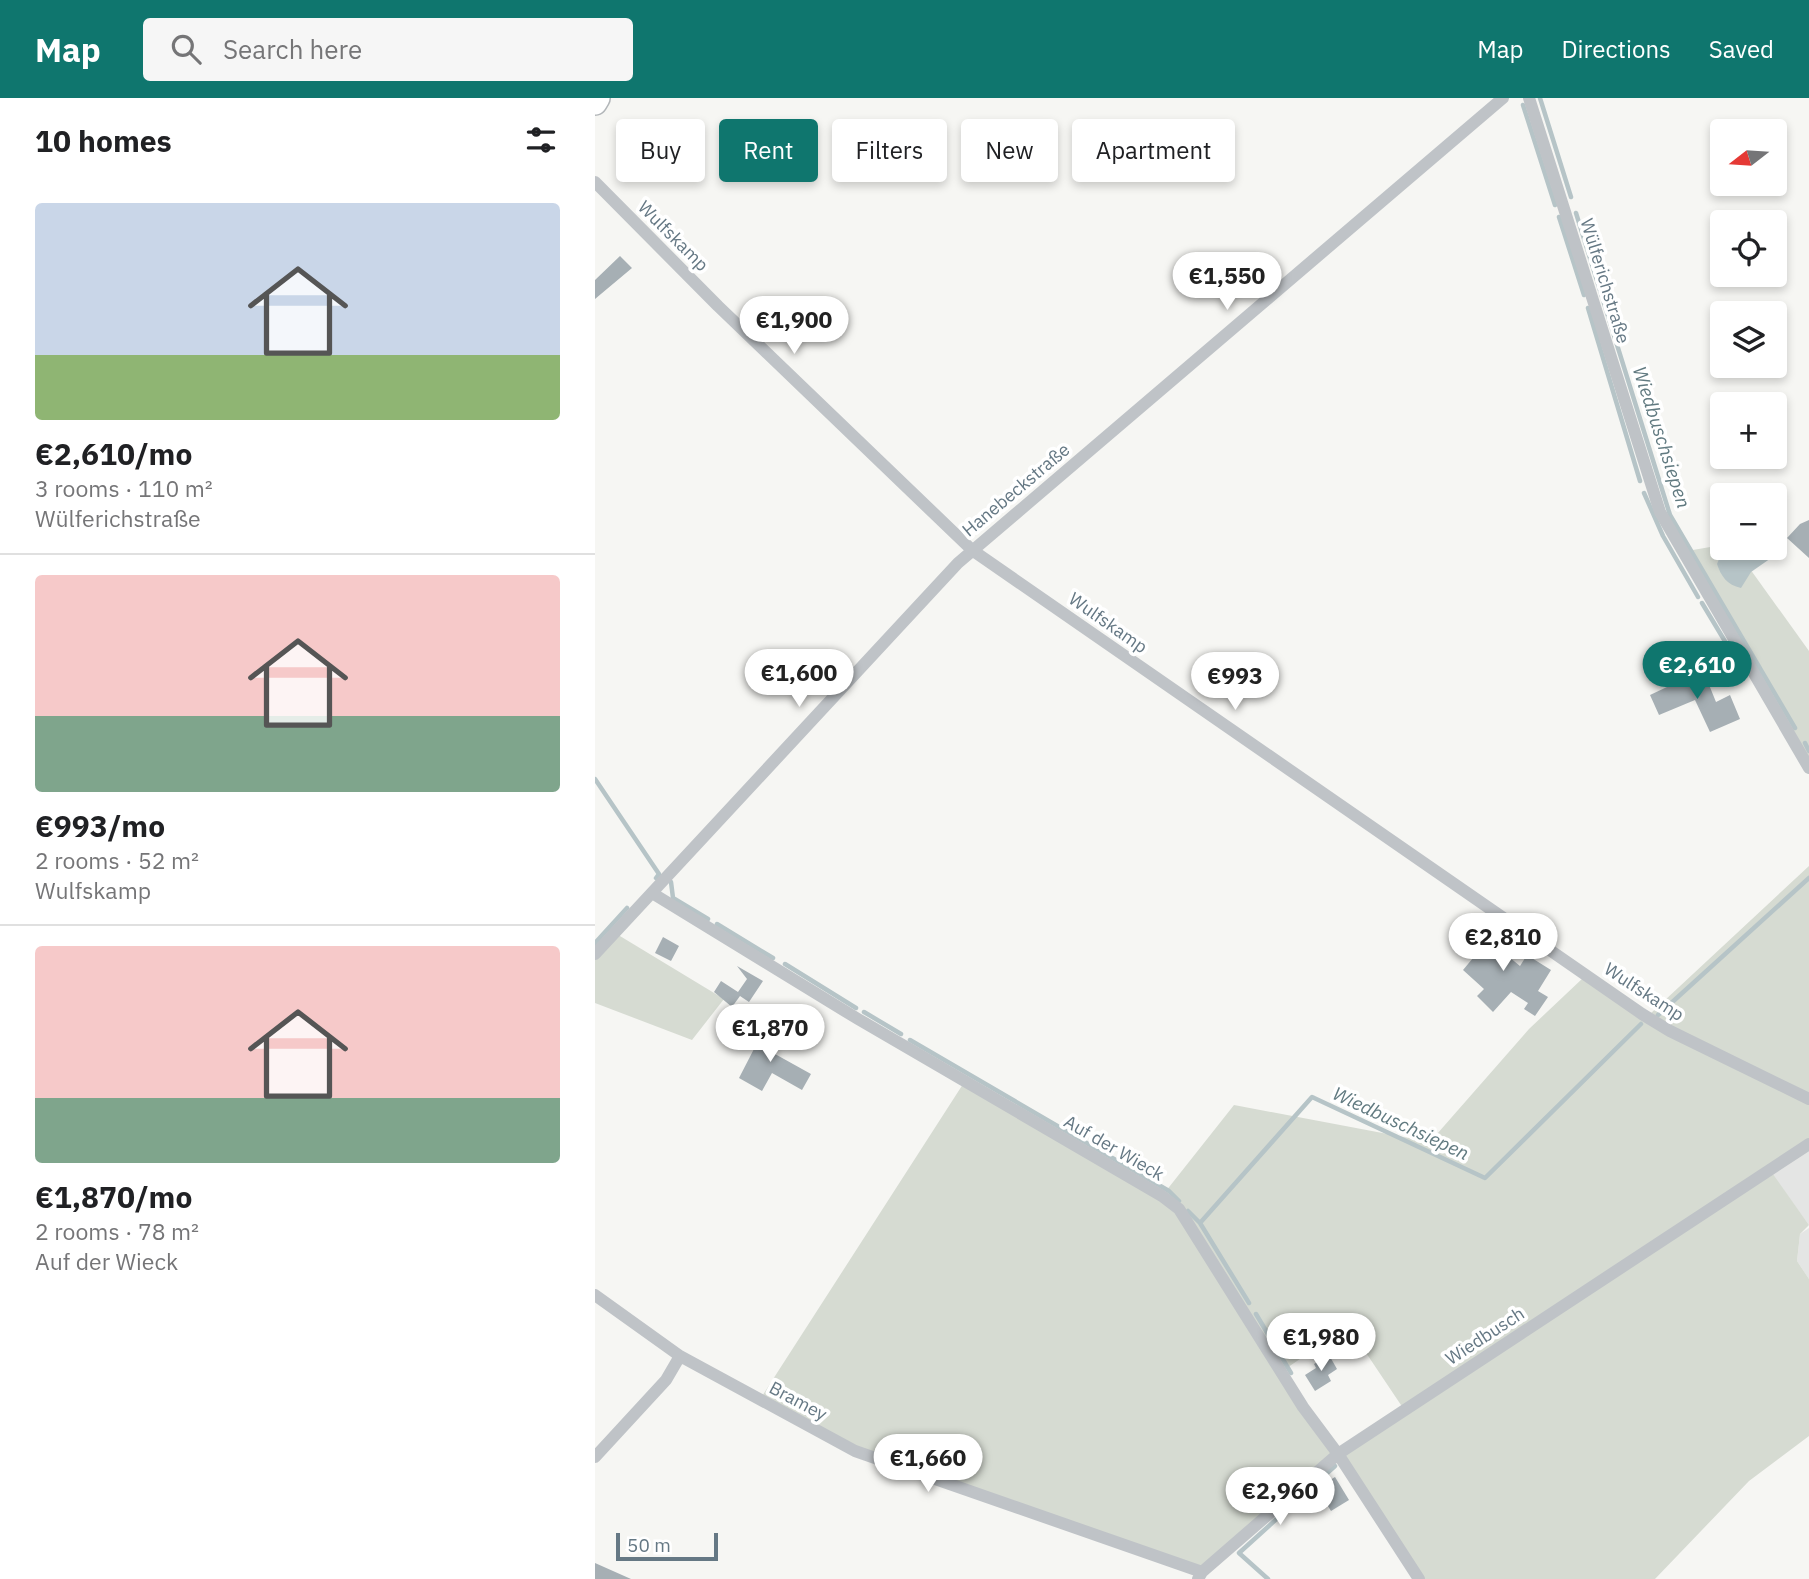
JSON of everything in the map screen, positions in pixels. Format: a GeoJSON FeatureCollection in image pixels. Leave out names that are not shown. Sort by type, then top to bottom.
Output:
{"type":"FeatureCollection","features":[{"type":"Feature","properties":{"kind":"highway"},"geometry":{"type":"LineString","coordinates":[[595,103],[599,98]]}},
{"type":"Feature","properties":{"kind":"street","name":"Hanebeckstraße"},"geometry":{"type":"LineString","coordinates":[[595,954],[972,550],[1503,98]]}},
{"type":"Feature","properties":{"kind":"street","name":"Wülferichstraße"},"geometry":{"type":"LineString","coordinates":[[1529,98],[1660,512],[1809,768]]}},
{"type":"Feature","properties":{"kind":"street","name":"Wulfskamp"},"geometry":{"type":"LineString","coordinates":[[595,182],[728,316],[972,550],[1642,1014],[1670,1031],[1809,1099]]}},
{"type":"Feature","properties":{"kind":"street","name":"Auf der Wieck"},"geometry":{"type":"LineString","coordinates":[[652,893],[858,1020],[1162,1196],[1179,1209],[1303,1406],[1338,1454],[1419,1579]]}},
{"type":"Feature","properties":{"kind":"street","name":"Wiedbusch"},"geometry":{"type":"LineString","coordinates":[[1200,1575],[1338,1454],[1809,1144]]}},
{"type":"Feature","properties":{"kind":"street","name":"Bramey"},"geometry":{"type":"LineString","coordinates":[[595,1295],[680,1356],[855,1451],[1200,1575]]}},
{"type":"Feature","properties":{"kind":"street"},"geometry":{"type":"LineString","coordinates":[[595,1457],[666,1380],[680,1356]]}},
{"type":"Feature","properties":{"kind":"shaded area"},"geometry":{"type":"Polygon","coordinates":[[[1710,547],[1710,560],[1744,560],[1809,651],[1809,768],[1681,552],[1710,547]]]}},
{"type":"Feature","properties":{"kind":"shaded area"},"geometry":{"type":"Polygon","coordinates":[[[1719,560],[1768,560],[1751,572],[1741,588],[1725,579],[1717,564],[1719,560]]]}},
{"type":"Feature","properties":{"kind":"shaded area"},"geometry":{"type":"Polygon","coordinates":[[[1809,866],[1809,1141],[1770,1170],[1809,1225],[1800,1234],[1797,1261],[1809,1279],[1809,1436],[1749,1481],[1655,1579],[1419,1579],[1338,1454],[1202,1572],[855,1451],[759,1401],[965,1081],[1162,1196],[1234,1105],[1430,1142],[1529,1029],[1583,978],[1650,1014],[1809,866]],[[1348,1326],[1281,1372],[1338,1453],[1403,1408],[1348,1326]]]}},
{"type":"Feature","properties":{"kind":"shaded area"},"geometry":{"type":"Polygon","coordinates":[[[615,933],[724,999],[692,1040],[595,1003],[595,954],[615,933]]]}},
{"type":"Feature","properties":{"kind":"shaded area"},"geometry":{"type":"Polygon","coordinates":[[[1809,1147],[1809,1225],[1769,1170],[1809,1147]]]}},
{"type":"Feature","properties":{"kind":"shaded area"},"geometry":{"type":"Polygon","coordinates":[[[1809,1228],[1809,1279],[1797,1261],[1800,1234],[1809,1228]]]}},
{"type":"Feature","properties":{"kind":"building"},"geometry":{"type":"Polygon","coordinates":[[[620,256],[632,268],[595,299],[595,280],[620,256]]]}},
{"type":"Feature","properties":{"kind":"building"},"geometry":{"type":"Polygon","coordinates":[[[1809,520],[1809,558],[1787,538],[1800,524],[1809,520]]]}},
{"type":"Feature","properties":{"kind":"building"},"geometry":{"type":"Polygon","coordinates":[[[1703,670],[1716,702],[1730,695],[1740,719],[1710,732],[1695,700],[1659,715],[1650,695],[1703,670]]]}},
{"type":"Feature","properties":{"kind":"building"},"geometry":{"type":"Polygon","coordinates":[[[1465,921],[1520,966],[1527,955],[1551,970],[1538,991],[1548,997],[1535,1016],[1524,1009],[1528,1003],[1511,992],[1493,1012],[1477,996],[1484,989],[1463,970],[1473,958],[1466,952],[1471,946],[1455,933],[1465,921]]]}},
{"type":"Feature","properties":{"kind":"building"},"geometry":{"type":"Polygon","coordinates":[[[663,937],[679,946],[671,961],[655,953],[663,937]]]}},
{"type":"Feature","properties":{"kind":"building"},"geometry":{"type":"Polygon","coordinates":[[[737,966],[763,981],[749,1002],[740,996],[732,1007],[714,992],[721,981],[738,992],[747,979],[737,966]]]}},
{"type":"Feature","properties":{"kind":"building"},"geometry":{"type":"Polygon","coordinates":[[[754,1029],[781,1043],[775,1054],[811,1074],[802,1090],[772,1073],[762,1091],[739,1078],[755,1047],[747,1042],[754,1029]]]}},
{"type":"Feature","properties":{"kind":"building"},"geometry":{"type":"Polygon","coordinates":[[[1329,1355],[1337,1369],[1328,1375],[1331,1381],[1315,1391],[1305,1375],[1316,1368],[1314,1364],[1329,1355]]]}},
{"type":"Feature","properties":{"kind":"building"},"geometry":{"type":"Polygon","coordinates":[[[1335,1477],[1349,1500],[1331,1511],[1317,1488],[1335,1477]]]}},
{"type":"Feature","properties":{"kind":"building"},"geometry":{"type":"Polygon","coordinates":[[[595,1563],[631,1579],[595,1579],[595,1563]]]}},
{"type":"Feature","properties":{"kind":"waterway","name":"Wiedbuschsiepen"},"geometry":{"type":"LineString","coordinates":[[1540,98],[1571,197]]}},
{"type":"Feature","properties":{"kind":"waterway"},"geometry":{"type":"LineString","coordinates":[[1523,105],[1555,205]]}},
{"type":"Feature","properties":{"kind":"waterway","name":"Wiedbuschsiepen"},"geometry":{"type":"LineString","coordinates":[[1576,213],[1670,515],[1795,728]]}},
{"type":"Feature","properties":{"kind":"waterway"},"geometry":{"type":"LineString","coordinates":[[1559,217],[1584,295]]}},
{"type":"Feature","properties":{"kind":"waterway"},"geometry":{"type":"LineString","coordinates":[[1588,308],[1640,481]]}},
{"type":"Feature","properties":{"kind":"waterway"},"geometry":{"type":"LineString","coordinates":[[1644,493],[1663,536],[1698,597]]}},
{"type":"Feature","properties":{"kind":"waterway"},"geometry":{"type":"LineString","coordinates":[[1702,603],[1741,668]]}},
{"type":"Feature","properties":{"kind":"waterway","name":"Wiedbuschsiepen"},"geometry":{"type":"LineString","coordinates":[[1805,743],[1809,751]]}},
{"type":"Feature","properties":{"kind":"waterway"},"geometry":{"type":"LineString","coordinates":[[595,779],[659,874],[656,878]]}},
{"type":"Feature","properties":{"kind":"waterway","name":"Wiedbuschsiepen"},"geometry":{"type":"LineString","coordinates":[[1658,1015],[1809,878]]}},
{"type":"Feature","properties":{"kind":"waterway","name":"Wiedbuschsiepen"},"geometry":{"type":"LineString","coordinates":[[671,882],[673,898],[708,919]]}},
{"type":"Feature","properties":{"kind":"waterway"},"geometry":{"type":"LineString","coordinates":[[595,943],[627,908]]}},
{"type":"Feature","properties":{"kind":"waterway","name":"Wiedbuschsiepen"},"geometry":{"type":"LineString","coordinates":[[717,924],[773,958]]}},
{"type":"Feature","properties":{"kind":"waterway","name":"Wiedbuschsiepen"},"geometry":{"type":"LineString","coordinates":[[785,964],[856,1008]]}},
{"type":"Feature","properties":{"kind":"waterway","name":"Wiedbuschsiepen"},"geometry":{"type":"LineString","coordinates":[[864,1012],[901,1034]]}},
{"type":"Feature","properties":{"kind":"waterway","name":"Wiedbuschsiepen"},"geometry":{"type":"LineString","coordinates":[[1200,1223],[1312,1097],[1485,1178],[1641,1024]]}},
{"type":"Feature","properties":{"kind":"waterway","name":"Wiedbuschsiepen"},"geometry":{"type":"LineString","coordinates":[[910,1040],[1169,1191],[1179,1201]]}},
{"type":"Feature","properties":{"kind":"waterway"},"geometry":{"type":"LineString","coordinates":[[1188,1211],[1200,1223],[1249,1303]]}},
{"type":"Feature","properties":{"kind":"waterway"},"geometry":{"type":"LineString","coordinates":[[1256,1314],[1291,1373]]}},
{"type":"Feature","properties":{"kind":"waterway"},"geometry":{"type":"LineString","coordinates":[[1268,1579],[1239,1553],[1335,1466]]}}]}
